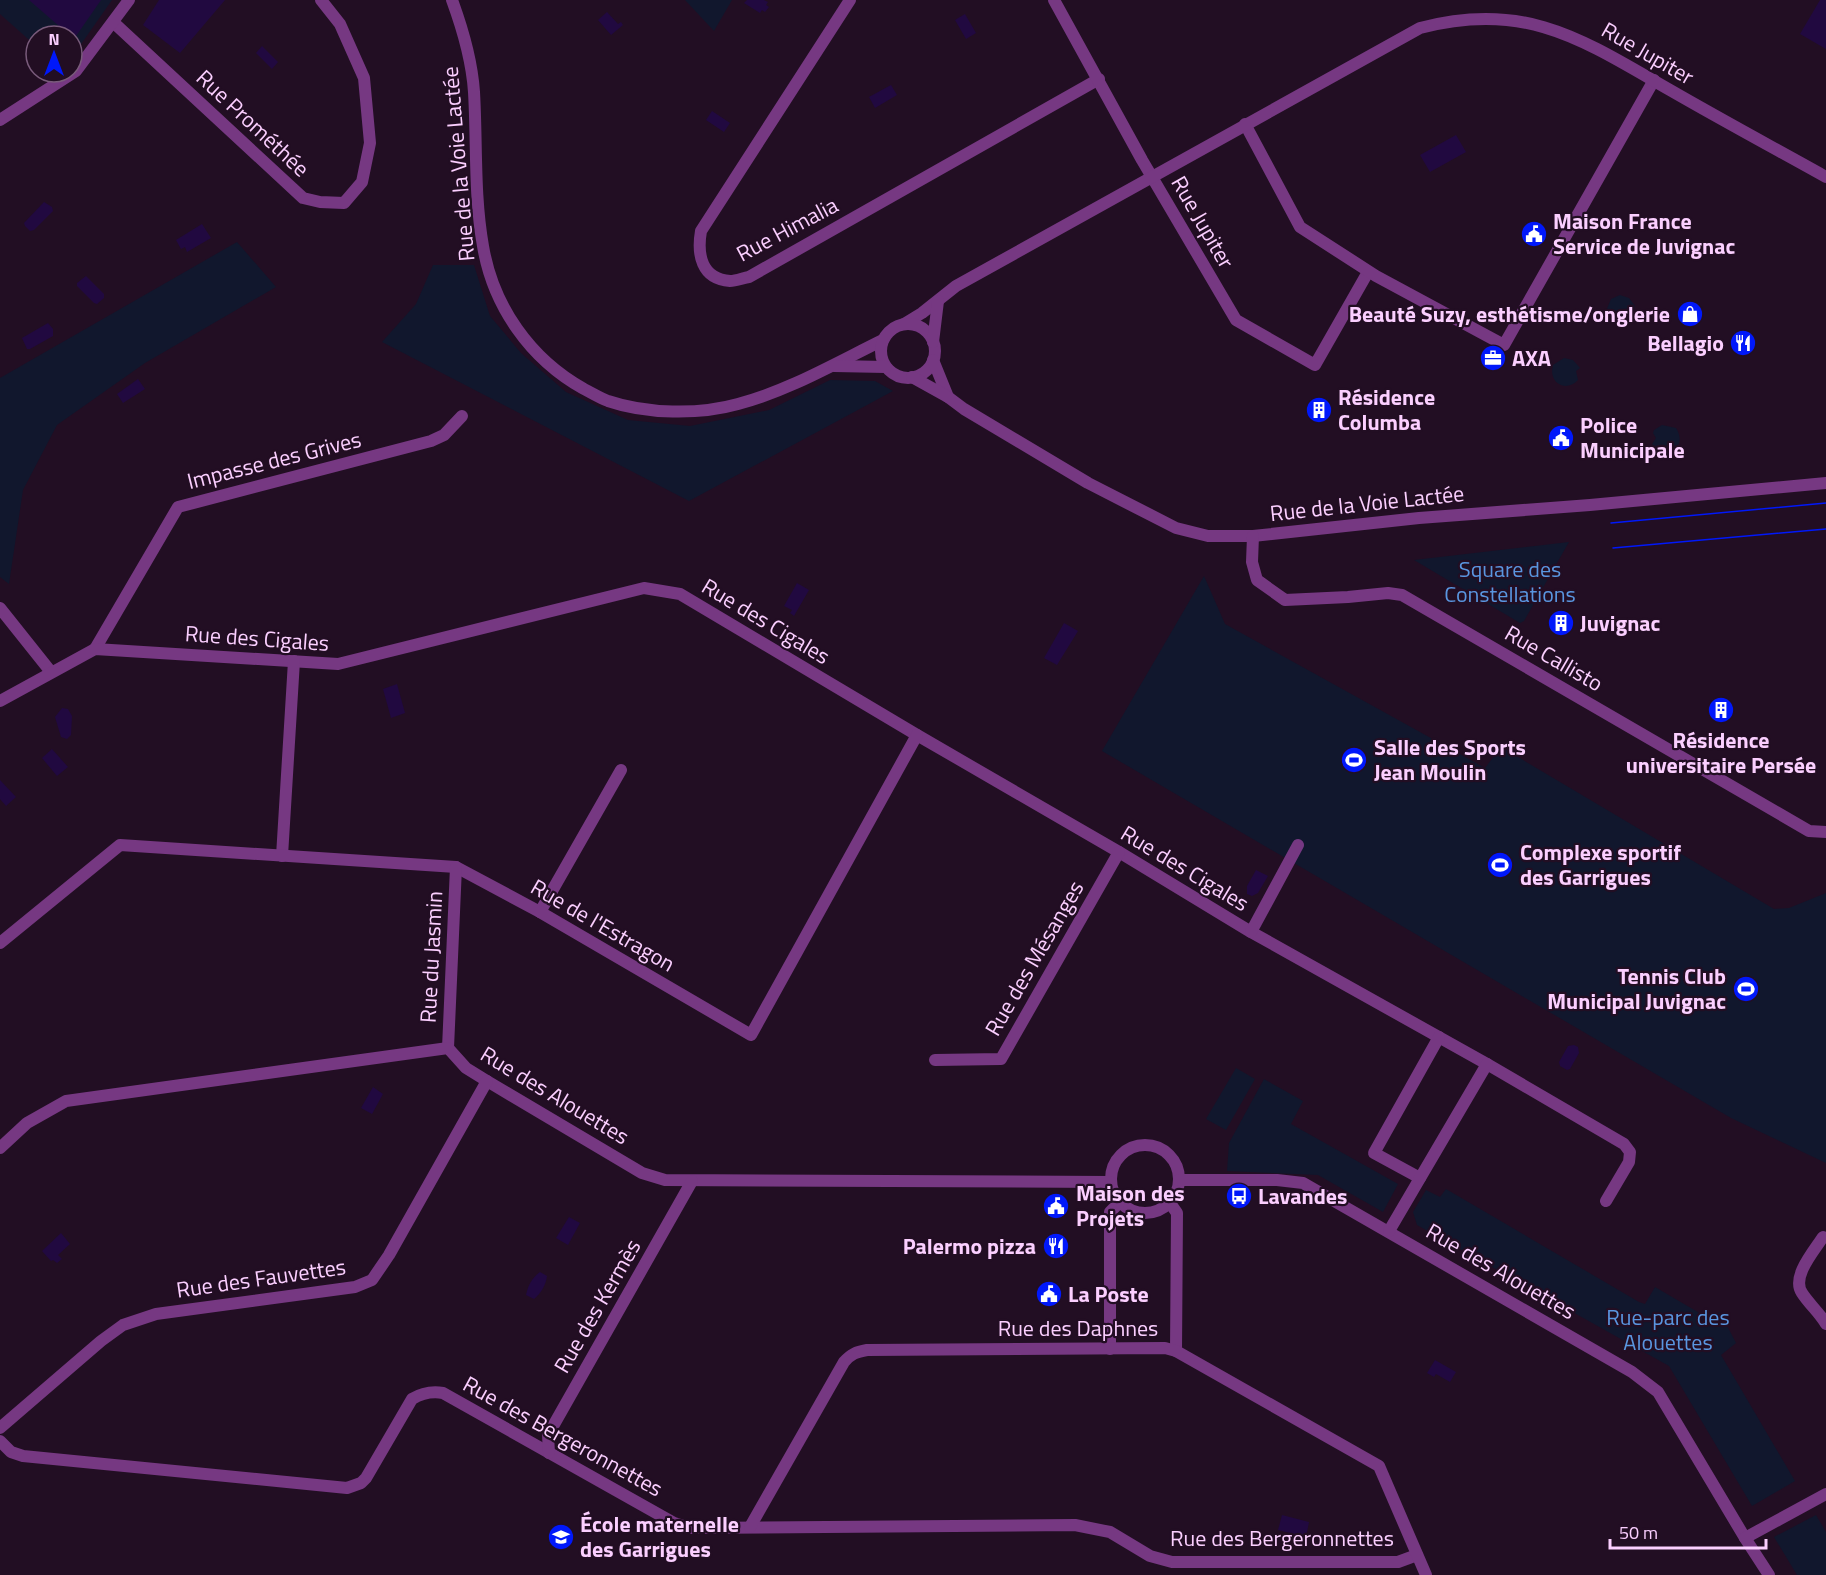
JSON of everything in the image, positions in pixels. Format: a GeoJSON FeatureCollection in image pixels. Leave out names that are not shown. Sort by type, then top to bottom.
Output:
{"type":"FeatureCollection","features":[{"type":"Feature","properties":{"kind":"street"},"geometry":{"type":"LineString","coordinates":[[0,120],[76,71],[129,0]]}},
{"type":"Feature","properties":{"kind":"street","name":"Rue Prométhée"},"geometry":{"type":"LineString","coordinates":[[113,22],[303,198],[320,202],[344,202],[362,183],[370,143],[364,78],[340,24],[321,0]]}},
{"type":"Feature","properties":{"kind":"street","name":"Rue de la Voie Lactée"},"geometry":{"type":"LineString","coordinates":[[452,0],[469,57],[474,90],[479,214],[483,246],[494,288],[516,329],[540,358],[573,382],[607,401],[649,410],[706,410],[738,405],[773,392],[883,340]]}},
{"type":"Feature","properties":{"kind":"street","name":"Rue Himalia"},"geometry":{"type":"LineString","coordinates":[[850,0],[701,231],[698,248],[702,264],[716,277],[731,281],[749,277],[1099,79]]}},
{"type":"Feature","properties":{"kind":"street"},"geometry":{"type":"LineString","coordinates":[[1054,0],[1151,176]]}},
{"type":"Feature","properties":{"kind":"street","name":"Rue Jupiter"},"geometry":{"type":"LineString","coordinates":[[904,324],[956,286],[1151,176],[1420,28],[1444,20],[1476,15],[1517,16],[1557,27],[1622,60],[1826,177]]}},
{"type":"Feature","properties":{"kind":"street"},"geometry":{"type":"LineString","coordinates":[[1245,124],[1300,227],[1368,272],[1504,345],[1654,80]]}},
{"type":"Feature","properties":{"kind":"street","name":"Rue Jupiter"},"geometry":{"type":"LineString","coordinates":[[1151,176],[1236,320],[1315,365],[1368,272]]}},
{"type":"Feature","properties":{"kind":"street"},"geometry":{"type":"LineString","coordinates":[[933,342],[938,301]]}},
{"type":"Feature","properties":{"kind":"street"},"geometry":{"type":"LineString","coordinates":[[904,324],[914,324],[929,334],[935,351],[933,360],[925,371],[912,377],[898,376],[886,367],[881,354],[883,340],[888,332],[904,324]]}},
{"type":"Feature","properties":{"kind":"street"},"geometry":{"type":"LineString","coordinates":[[933,360],[948,397]]}},
{"type":"Feature","properties":{"kind":"street","name":"Rue de la Voie Lactée"},"geometry":{"type":"LineString","coordinates":[[831,366],[886,367]]}},
{"type":"Feature","properties":{"kind":"street","name":"Rue de la Voie Lactée"},"geometry":{"type":"LineString","coordinates":[[912,377],[1047,459],[1176,528],[1209,536],[1253,536],[1419,518],[1826,483]]}},
{"type":"Feature","properties":{"kind":"street","name":"Impasse des Grives"},"geometry":{"type":"LineString","coordinates":[[95,649],[178,507],[431,441],[444,435],[462,416]]}},
{"type":"Feature","properties":{"kind":"street","name":"Rue Callisto"},"geometry":{"type":"LineString","coordinates":[[1253,536],[1252,562],[1257,579],[1285,600],[1388,593],[1402,595],[1809,831],[1826,832]]}},
{"type":"Feature","properties":{"kind":"street","name":"Rue des Cigales"},"geometry":{"type":"LineString","coordinates":[[95,649],[338,664],[644,588],[680,594],[1251,932],[1487,1064],[1624,1144],[1630,1152],[1629,1162],[1606,1201]]}},
{"type":"Feature","properties":{"kind":"street"},"geometry":{"type":"LineString","coordinates":[[0,608],[51,672]]}},
{"type":"Feature","properties":{"kind":"street"},"geometry":{"type":"LineString","coordinates":[[0,701],[95,649]]}},
{"type":"Feature","properties":{"kind":"street"},"geometry":{"type":"LineString","coordinates":[[282,856],[294,661]]}},
{"type":"Feature","properties":{"kind":"street","name":"Rue de l'Estragon"},"geometry":{"type":"LineString","coordinates":[[0,943],[120,845],[456,867],[540,912],[751,1035],[916,735]]}},
{"type":"Feature","properties":{"kind":"street"},"geometry":{"type":"LineString","coordinates":[[540,912],[621,770]]}},
{"type":"Feature","properties":{"kind":"street"},"geometry":{"type":"LineString","coordinates":[[1251,932],[1298,845]]}},
{"type":"Feature","properties":{"kind":"street","name":"Rue des Mésanges"},"geometry":{"type":"LineString","coordinates":[[935,1060],[1001,1059],[1119,852]]}},
{"type":"Feature","properties":{"kind":"street","name":"Rue du Jasmin"},"geometry":{"type":"LineString","coordinates":[[448,1048],[456,867]]}},
{"type":"Feature","properties":{"kind":"street"},"geometry":{"type":"LineString","coordinates":[[1420,1178],[1374,1153],[1439,1037]]}},
{"type":"Feature","properties":{"kind":"street","name":"Rue des Alouettes"},"geometry":{"type":"LineString","coordinates":[[0,1148],[27,1123],[66,1101],[448,1048],[466,1068],[487,1081],[642,1173],[665,1180],[1110,1182]]}},
{"type":"Feature","properties":{"kind":"street"},"geometry":{"type":"LineString","coordinates":[[1389,1231],[1487,1064]]}},
{"type":"Feature","properties":{"kind":"street","name":"Rue des Fauvettes"},"geometry":{"type":"LineString","coordinates":[[0,1428],[100,1341],[123,1325],[156,1314],[355,1287],[372,1280],[389,1255],[487,1081]]}},
{"type":"Feature","properties":{"kind":"street"},"geometry":{"type":"LineString","coordinates":[[1142,1144],[1155,1145],[1165,1150],[1173,1158],[1178,1168],[1179,1180],[1178,1188],[1170,1203],[1152,1213],[1130,1210],[1119,1203],[1110,1182],[1115,1161],[1122,1152],[1132,1146],[1142,1144]]}},
{"type":"Feature","properties":{"kind":"street","name":"Rue des Alouettes"},"geometry":{"type":"LineString","coordinates":[[1179,1180],[1277,1180],[1303,1183],[1632,1371],[1658,1392],[1769,1575]]}},
{"type":"Feature","properties":{"kind":"street","name":"Rue des Kermès"},"geometry":{"type":"LineString","coordinates":[[549,1453],[548,1435],[692,1181]]}},
{"type":"Feature","properties":{"kind":"street"},"geometry":{"type":"LineString","coordinates":[[1110,1349],[1110,1212],[1119,1203]]}},
{"type":"Feature","properties":{"kind":"street"},"geometry":{"type":"LineString","coordinates":[[1170,1203],[1177,1213],[1176,1351]]}},
{"type":"Feature","properties":{"kind":"street"},"geometry":{"type":"LineString","coordinates":[[1822,1236],[1799,1276],[1798,1285],[1826,1324]]}},
{"type":"Feature","properties":{"kind":"street","name":"Rue des Daphnes"},"geometry":{"type":"LineString","coordinates":[[750,1527],[850,1355],[867,1350],[1165,1348],[1176,1351],[1379,1466],[1417,1555]]}},
{"type":"Feature","properties":{"kind":"street","name":"Rue des Bergeronnettes"},"geometry":{"type":"LineString","coordinates":[[0,1441],[11,1452],[23,1456],[347,1488],[355,1486],[366,1478],[412,1400],[420,1394],[435,1391],[443,1393],[674,1523],[688,1528],[1075,1526],[1110,1532],[1150,1556],[1172,1562],[1398,1562],[1417,1555],[1426,1575]]}},
{"type":"Feature","properties":{"kind":"street"},"geometry":{"type":"LineString","coordinates":[[1745,1538],[1826,1494]]}},
{"type":"Feature","properties":{"kind":"green space"},"geometry":{"type":"Polygon","coordinates":[[[0,0],[112,0],[84,40],[84,24],[24,24],[24,35],[0,14],[0,0]]]}},
{"type":"Feature","properties":{"kind":"green space"},"geometry":{"type":"Polygon","coordinates":[[[685,0],[732,0],[714,31],[685,0]]]}},
{"type":"Feature","properties":{"kind":"green space"},"geometry":{"type":"Polygon","coordinates":[[[237,242],[276,287],[145,363],[57,425],[23,490],[9,584],[0,577],[0,378],[237,242]]]}},
{"type":"Feature","properties":{"kind":"green space"},"geometry":{"type":"Polygon","coordinates":[[[433,265],[474,265],[490,316],[521,353],[566,392],[628,420],[690,426],[769,410],[830,380],[875,381],[893,391],[689,501],[382,342],[416,304],[433,265]]]}},
{"type":"Feature","properties":{"kind":"green space"},"geometry":{"type":"Polygon","coordinates":[[[1620,295],[1629,298],[1635,306],[1632,319],[1625,318],[1623,324],[1613,322],[1606,311],[1611,299],[1620,295]]]}},
{"type":"Feature","properties":{"kind":"green space"},"geometry":{"type":"Polygon","coordinates":[[[1564,358],[1573,360],[1580,368],[1576,371],[1578,380],[1568,386],[1559,384],[1553,377],[1552,371],[1553,365],[1564,358]]]}},
{"type":"Feature","properties":{"kind":"green space"},"geometry":{"type":"Polygon","coordinates":[[[1662,425],[1676,428],[1680,440],[1675,450],[1667,454],[1658,451],[1652,444],[1656,438],[1654,430],[1662,425]]]}},
{"type":"Feature","properties":{"kind":"green space","name":"Square des Constellations"},"geometry":{"type":"Polygon","coordinates":[[[1569,542],[1524,621],[1520,623],[1414,560],[1569,542]]]}},
{"type":"Feature","properties":{"kind":"green space","name":"Complexe sportif des Garrigues"},"geometry":{"type":"Polygon","coordinates":[[[1204,576],[1225,624],[1485,768],[1501,747],[1774,909],[1789,908],[1826,893],[1826,1163],[1731,1118],[1102,751],[1204,576]]]}},
{"type":"Feature","properties":{"kind":"green space"},"geometry":{"type":"Polygon","coordinates":[[[1236,1068],[1255,1079],[1226,1130],[1206,1119],[1236,1068]]]}},
{"type":"Feature","properties":{"kind":"green space"},"geometry":{"type":"Polygon","coordinates":[[[1264,1079],[1303,1101],[1291,1124],[1398,1184],[1383,1212],[1318,1175],[1227,1171],[1229,1143],[1264,1079]]]}},
{"type":"Feature","properties":{"kind":"green space","name":"Rue-parc des Alouettes"},"geometry":{"type":"Polygon","coordinates":[[[1446,1189],[1639,1302],[1645,1304],[1655,1287],[1708,1318],[1720,1312],[1736,1343],[1721,1355],[1795,1481],[1752,1506],[1669,1366],[1417,1225],[1413,1212],[1426,1190],[1440,1197],[1446,1189]]]}},
{"type":"Feature","properties":{"kind":"green space"},"geometry":{"type":"Polygon","coordinates":[[[1816,1515],[1826,1532],[1826,1575],[1797,1575],[1774,1537],[1816,1515]]]}},
{"type":"Feature","properties":{"kind":"shaded area"},"geometry":{"type":"Polygon","coordinates":[[[29,0],[101,0],[84,25],[57,24],[29,0]]]}},
{"type":"Feature","properties":{"kind":"shaded area"},"geometry":{"type":"Polygon","coordinates":[[[159,0],[225,0],[180,53],[143,25],[159,0]]]}},
{"type":"Feature","properties":{"kind":"shaded area"},"geometry":{"type":"Polygon","coordinates":[[[747,0],[764,0],[768,2],[766,5],[769,7],[765,12],[762,10],[760,13],[744,3],[747,0]]]}},
{"type":"Feature","properties":{"kind":"shaded area"},"geometry":{"type":"Polygon","coordinates":[[[1820,0],[1826,0],[1826,49],[1800,34],[1820,0]]]}},
{"type":"Feature","properties":{"kind":"shaded area"},"geometry":{"type":"Polygon","coordinates":[[[607,12],[618,24],[621,22],[623,25],[611,35],[598,20],[607,12]]]}},
{"type":"Feature","properties":{"kind":"shaded area"},"geometry":{"type":"Polygon","coordinates":[[[965,14],[976,33],[966,39],[955,20],[965,14]]]}},
{"type":"Feature","properties":{"kind":"shaded area"},"geometry":{"type":"Polygon","coordinates":[[[262,46],[278,62],[272,69],[256,53],[262,46]]]}},
{"type":"Feature","properties":{"kind":"shaded area"},"geometry":{"type":"Polygon","coordinates":[[[891,85],[897,95],[875,108],[869,97],[891,85]]]}},
{"type":"Feature","properties":{"kind":"shaded area"},"geometry":{"type":"Polygon","coordinates":[[[712,111],[730,123],[724,132],[706,120],[712,111]]]}},
{"type":"Feature","properties":{"kind":"shaded area"},"geometry":{"type":"Polygon","coordinates":[[[1456,135],[1466,152],[1430,172],[1420,155],[1456,135]]]}},
{"type":"Feature","properties":{"kind":"shaded area"},"geometry":{"type":"Polygon","coordinates":[[[44,202],[52,207],[53,211],[34,230],[30,231],[24,223],[44,202]]]}},
{"type":"Feature","properties":{"kind":"shaded area"},"geometry":{"type":"Polygon","coordinates":[[[202,224],[211,238],[187,252],[185,247],[181,249],[176,240],[202,224]]]}},
{"type":"Feature","properties":{"kind":"shaded area"},"geometry":{"type":"Polygon","coordinates":[[[86,276],[104,294],[104,298],[97,304],[77,286],[77,283],[86,276]]]}},
{"type":"Feature","properties":{"kind":"shaded area"},"geometry":{"type":"Polygon","coordinates":[[[48,323],[53,329],[53,336],[27,349],[22,338],[48,323]]]}},
{"type":"Feature","properties":{"kind":"shaded area"},"geometry":{"type":"Polygon","coordinates":[[[138,379],[145,389],[123,403],[117,394],[138,379]]]}},
{"type":"Feature","properties":{"kind":"shaded area"},"geometry":{"type":"Polygon","coordinates":[[[797,583],[809,590],[794,616],[790,613],[792,610],[784,606],[797,583]]]}},
{"type":"Feature","properties":{"kind":"shaded area"},"geometry":{"type":"Polygon","coordinates":[[[1064,623],[1078,631],[1057,665],[1044,658],[1064,623]]]}},
{"type":"Feature","properties":{"kind":"shaded area"},"geometry":{"type":"Polygon","coordinates":[[[397,684],[405,713],[391,718],[383,689],[397,684]]]}},
{"type":"Feature","properties":{"kind":"shaded area"},"geometry":{"type":"Polygon","coordinates":[[[62,708],[68,709],[72,716],[71,735],[67,739],[61,737],[55,717],[62,708]]]}},
{"type":"Feature","properties":{"kind":"shaded area"},"geometry":{"type":"Polygon","coordinates":[[[52,749],[68,767],[57,776],[42,758],[52,749]]]}},
{"type":"Feature","properties":{"kind":"shaded area"},"geometry":{"type":"Polygon","coordinates":[[[0,780],[16,797],[6,806],[0,799],[0,780]]]}},
{"type":"Feature","properties":{"kind":"shaded area"},"geometry":{"type":"Polygon","coordinates":[[[1256,870],[1268,876],[1258,893],[1252,896],[1247,894],[1247,886],[1256,870]]]}},
{"type":"Feature","properties":{"kind":"shaded area"},"geometry":{"type":"Polygon","coordinates":[[[1568,1046],[1578,1047],[1579,1053],[1570,1069],[1567,1070],[1560,1066],[1559,1062],[1568,1046]]]}},
{"type":"Feature","properties":{"kind":"shaded area"},"geometry":{"type":"Polygon","coordinates":[[[373,1087],[383,1094],[372,1114],[361,1108],[373,1087]]]}},
{"type":"Feature","properties":{"kind":"shaded area"},"geometry":{"type":"Polygon","coordinates":[[[569,1217],[580,1223],[568,1245],[556,1238],[569,1217]]]}},
{"type":"Feature","properties":{"kind":"shaded area"},"geometry":{"type":"Polygon","coordinates":[[[61,1233],[70,1244],[58,1255],[62,1259],[57,1263],[51,1261],[42,1251],[61,1233]]]}},
{"type":"Feature","properties":{"kind":"shaded area"},"geometry":{"type":"Polygon","coordinates":[[[540,1272],[547,1276],[543,1289],[534,1299],[526,1295],[531,1282],[540,1272]]]}},
{"type":"Feature","properties":{"kind":"shaded area"},"geometry":{"type":"Polygon","coordinates":[[[1435,1360],[1456,1372],[1450,1382],[1436,1374],[1434,1377],[1427,1373],[1435,1360]]]}},
{"type":"Feature","properties":{"kind":"shaded area"},"geometry":{"type":"Polygon","coordinates":[[[1282,1515],[1309,1522],[1306,1537],[1278,1530],[1282,1515]]]}},
{"type":"Feature","properties":{"kind":"tram line"},"geometry":{"type":"LineString","coordinates":[[1611,523],[1826,503]]}},
{"type":"Feature","properties":{"kind":"tram line"},"geometry":{"type":"LineString","coordinates":[[1613,548],[1826,529]]}},
{"type":"Feature","properties":{"kind":"place","name":"Maison France Service de Juvignac"},"geometry":{"type":"Point","coordinates":[1534,234]}},
{"type":"Feature","properties":{"kind":"place","name":"Beauté Suzy, esthétisme/onglerie"},"geometry":{"type":"Point","coordinates":[1690,314]}},
{"type":"Feature","properties":{"kind":"place","name":"Bellagio"},"geometry":{"type":"Point","coordinates":[1743,343]}},
{"type":"Feature","properties":{"kind":"place","name":"AXA"},"geometry":{"type":"Point","coordinates":[1493,358]}},
{"type":"Feature","properties":{"kind":"place","name":"Résidence Columba"},"geometry":{"type":"Point","coordinates":[1319,410]}},
{"type":"Feature","properties":{"kind":"place","name":"Police Municipale"},"geometry":{"type":"Point","coordinates":[1561,438]}},
{"type":"Feature","properties":{"kind":"place","name":"Juvignac"},"geometry":{"type":"Point","coordinates":[1561,623]}},
{"type":"Feature","properties":{"kind":"place","name":"Résidence universitaire Persée"},"geometry":{"type":"Point","coordinates":[1721,710]}},
{"type":"Feature","properties":{"kind":"place","name":"Salle des Sports Jean Moulin"},"geometry":{"type":"Point","coordinates":[1354,760]}},
{"type":"Feature","properties":{"kind":"place","name":"Complexe sportif des Garrigues"},"geometry":{"type":"Point","coordinates":[1500,865]}},
{"type":"Feature","properties":{"kind":"place","name":"Tennis Club Municipal Juvignac"},"geometry":{"type":"Point","coordinates":[1746,989]}},
{"type":"Feature","properties":{"kind":"place","name":"Lavandes"},"geometry":{"type":"Point","coordinates":[1239,1196]}},
{"type":"Feature","properties":{"kind":"place","name":"Maison des Projets"},"geometry":{"type":"Point","coordinates":[1056,1206]}},
{"type":"Feature","properties":{"kind":"place","name":"Palermo pizza"},"geometry":{"type":"Point","coordinates":[1056,1246]}},
{"type":"Feature","properties":{"kind":"place","name":"La Poste"},"geometry":{"type":"Point","coordinates":[1049,1294]}},
{"type":"Feature","properties":{"kind":"place","name":"École maternelle des Garrigues"},"geometry":{"type":"Point","coordinates":[561,1537]}}]}
